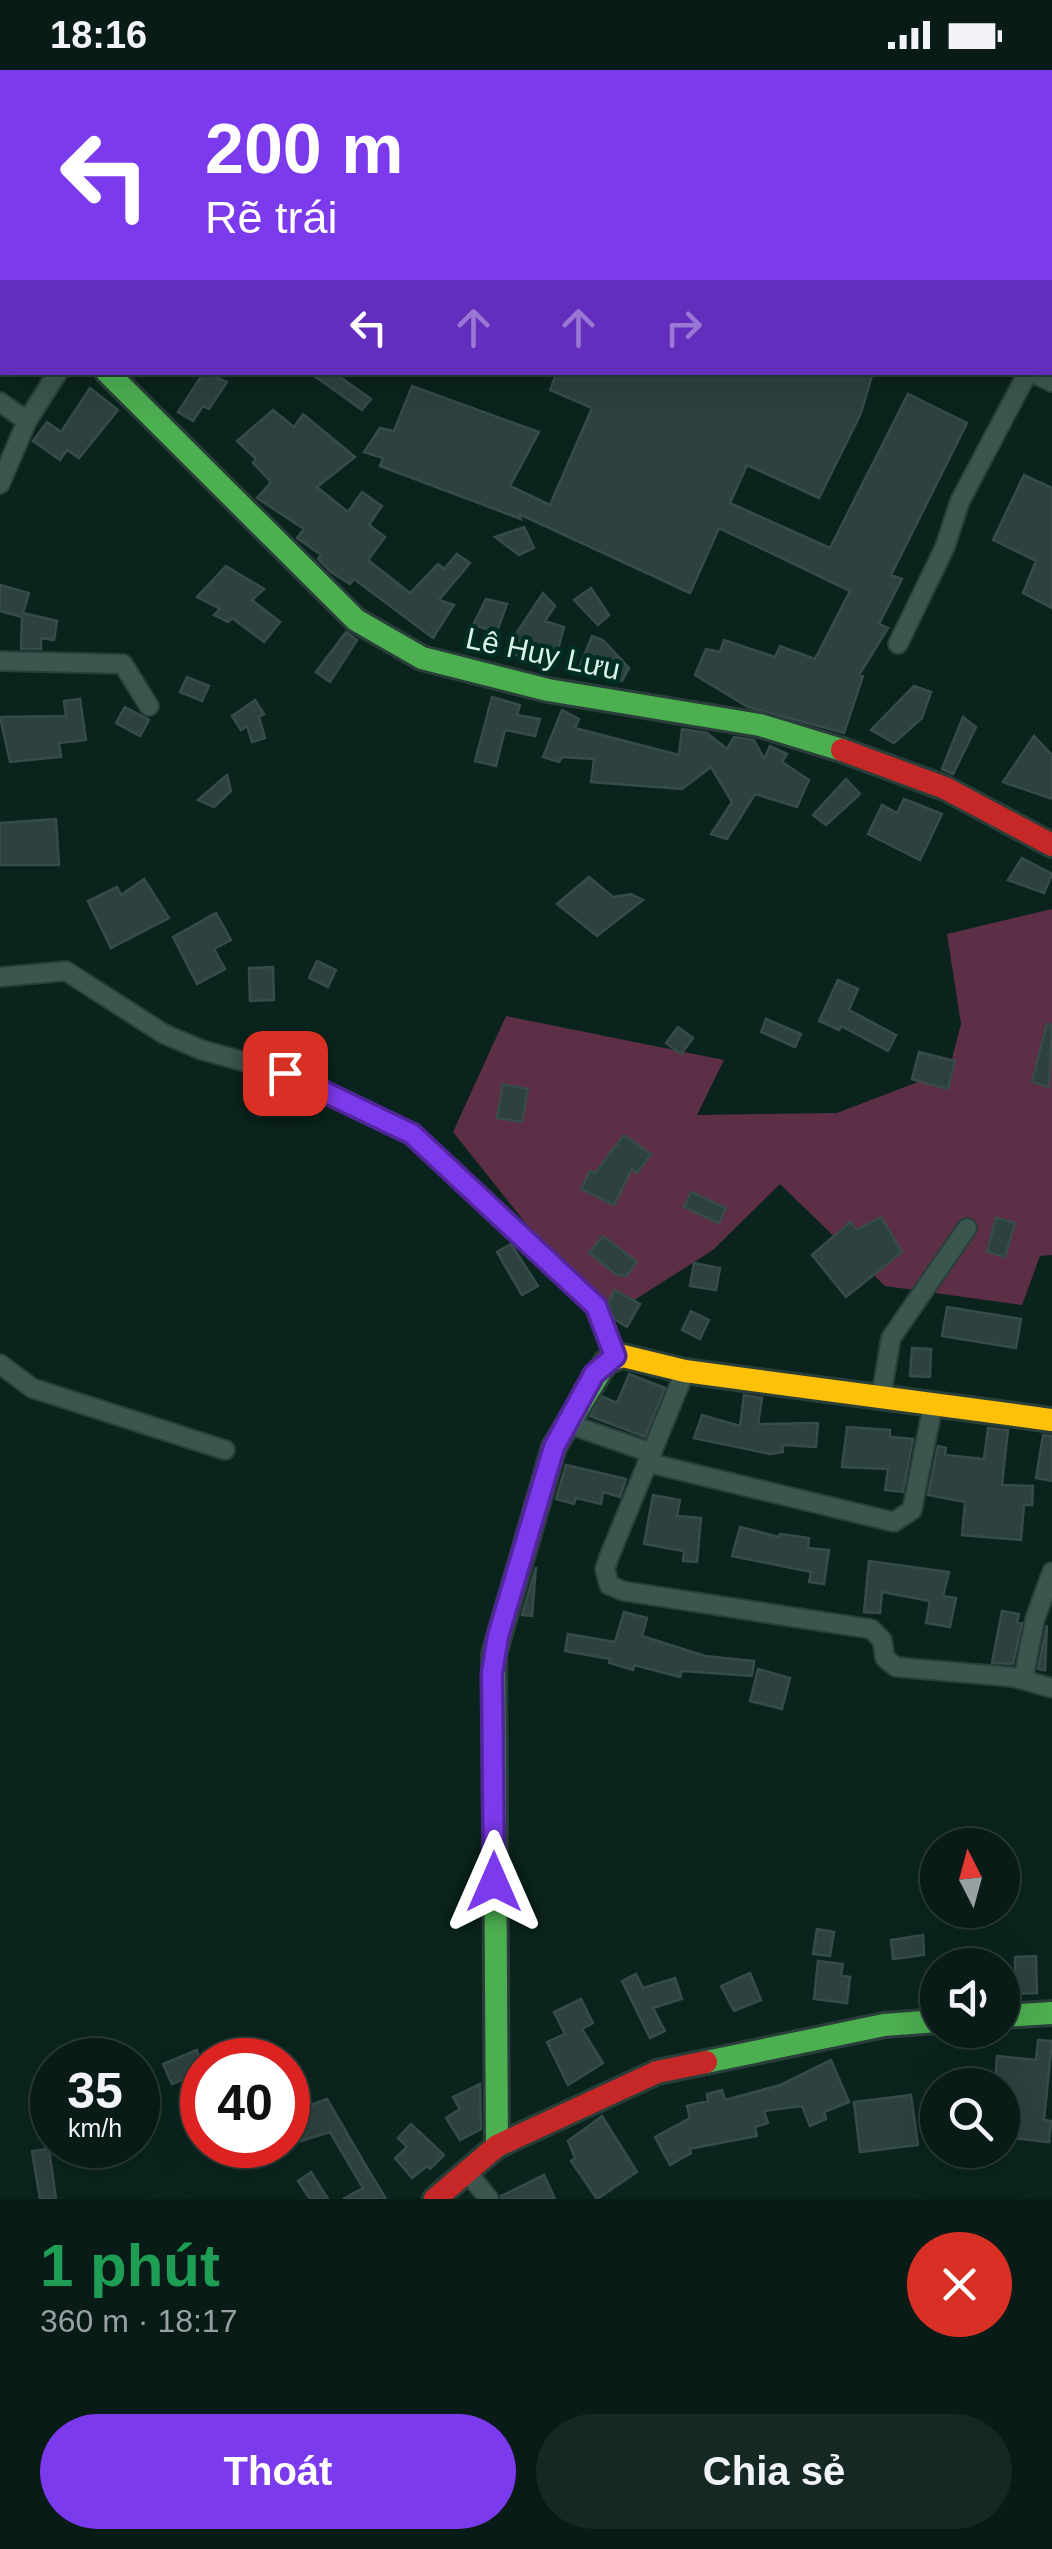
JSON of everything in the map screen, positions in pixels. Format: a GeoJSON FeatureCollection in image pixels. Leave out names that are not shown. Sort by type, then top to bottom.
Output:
{"type":"FeatureCollection","features":[{"type":"Feature","properties":{"kind":"street"},"geometry":{"type":"LineString","coordinates":[[0,484],[28,421],[56,375]]}},
{"type":"Feature","properties":{"kind":"street","name":"Lê Huy Lưu"},"geometry":{"type":"LineString","coordinates":[[110,375],[356,620],[422,658],[548,690],[760,725],[816,740],[945,788],[1052,845]]}},
{"type":"Feature","properties":{"kind":"street"},"geometry":{"type":"LineString","coordinates":[[898,644],[945,548],[960,501],[1027,375]]}},
{"type":"Feature","properties":{"kind":"street"},"geometry":{"type":"LineString","coordinates":[[0,402],[28,421]]}},
{"type":"Feature","properties":{"kind":"street"},"geometry":{"type":"LineString","coordinates":[[0,661],[123,664],[149,706]]}},
{"type":"Feature","properties":{"kind":"street"},"geometry":{"type":"LineString","coordinates":[[0,977],[66,970],[164,1034],[202,1050],[285,1073],[412,1134],[596,1306],[615,1356]]}},
{"type":"Feature","properties":{"kind":"street"},"geometry":{"type":"LineString","coordinates":[[881,1397],[891,1338],[966,1228]]}},
{"type":"Feature","properties":{"kind":"street"},"geometry":{"type":"LineString","coordinates":[[496,2146],[494,1654],[554,1447],[602,1364],[615,1356],[685,1371],[1052,1420]]}},
{"type":"Feature","properties":{"kind":"street"},"geometry":{"type":"LineString","coordinates":[[0,1364],[32,1388],[224,1450]]}},
{"type":"Feature","properties":{"kind":"street"},"geometry":{"type":"LineString","coordinates":[[685,1371],[605,1569],[606,1579],[615,1589],[870,1629],[878,1633],[885,1658],[896,1666],[1023,1680],[1052,1688]]}},
{"type":"Feature","properties":{"kind":"street"},"geometry":{"type":"LineString","coordinates":[[566,1423],[650,1458],[894,1522],[912,1510],[933,1405]]}},
{"type":"Feature","properties":{"kind":"street"},"geometry":{"type":"LineString","coordinates":[[1023,1680],[1035,1619],[1052,1572]]}},
{"type":"Feature","properties":{"kind":"street"},"geometry":{"type":"LineString","coordinates":[[1020,2015],[1052,2013]]}},
{"type":"Feature","properties":{"kind":"street"},"geometry":{"type":"LineString","coordinates":[[435,2199],[496,2146],[657,2072],[884,2025],[920,2022]]}},
{"type":"Feature","properties":{"kind":"street"},"geometry":{"type":"LineString","coordinates":[[468,2174],[489,2199]]}},
{"type":"Feature","properties":{"kind":"shaded area"},"geometry":{"type":"Polygon","coordinates":[[[1052,909],[1052,1255],[1040,1256],[1022,1305],[885,1286],[780,1184],[713,1250],[603,1320],[453,1132],[506,1016],[724,1060],[697,1115],[837,1113],[949,1070],[961,1024],[947,934],[1052,909]]]}},
{"type":"Feature","properties":{"kind":"building"},"geometry":{"type":"Polygon","coordinates":[[[202,375],[227,382],[209,409],[203,406],[193,421],[178,412],[202,375]]]}},
{"type":"Feature","properties":{"kind":"building"},"geometry":{"type":"Polygon","coordinates":[[[313,375],[337,375],[371,399],[362,410],[313,375]]]}},
{"type":"Feature","properties":{"kind":"building"},"geometry":{"type":"Polygon","coordinates":[[[556,375],[872,375],[861,413],[819,498],[747,465],[730,503],[830,548],[908,394],[967,423],[891,575],[902,579],[879,624],[888,628],[859,675],[863,676],[844,733],[748,707],[695,675],[706,649],[720,652],[724,640],[775,657],[780,646],[815,659],[850,591],[719,528],[690,593],[519,514],[521,519],[380,466],[383,458],[364,452],[380,428],[394,431],[412,386],[539,432],[510,486],[550,505],[592,408],[550,390],[556,375]]]}},
{"type":"Feature","properties":{"kind":"building"},"geometry":{"type":"Polygon","coordinates":[[[90,388],[118,410],[79,458],[67,450],[60,460],[33,441],[47,422],[61,432],[90,388]]]}},
{"type":"Feature","properties":{"kind":"building"},"geometry":{"type":"Polygon","coordinates":[[[273,410],[294,427],[303,414],[355,457],[317,487],[348,512],[362,492],[382,506],[369,525],[385,537],[368,560],[410,593],[438,564],[444,569],[457,554],[470,563],[439,600],[454,605],[433,638],[354,579],[350,584],[331,572],[318,559],[321,555],[297,538],[304,529],[257,498],[271,482],[253,463],[256,459],[237,441],[273,410]]]}},
{"type":"Feature","properties":{"kind":"building"},"geometry":{"type":"Polygon","coordinates":[[[1024,475],[1052,488],[1052,608],[1023,593],[1036,561],[993,540],[1024,475]]]}},
{"type":"Feature","properties":{"kind":"building"},"geometry":{"type":"Polygon","coordinates":[[[524,527],[534,548],[519,555],[495,537],[524,527]]]}},
{"type":"Feature","properties":{"kind":"building"},"geometry":{"type":"Polygon","coordinates":[[[226,566],[264,589],[252,600],[280,622],[264,642],[232,618],[228,622],[214,615],[220,609],[197,597],[226,566]]]}},
{"type":"Feature","properties":{"kind":"building"},"geometry":{"type":"Polygon","coordinates":[[[0,585],[29,593],[23,613],[57,621],[54,640],[41,638],[41,649],[21,649],[22,617],[0,611],[0,585]]]}},
{"type":"Feature","properties":{"kind":"building"},"geometry":{"type":"Polygon","coordinates":[[[591,588],[609,615],[598,625],[574,600],[591,588]]]}},
{"type":"Feature","properties":{"kind":"building"},"geometry":{"type":"Polygon","coordinates":[[[543,593],[555,606],[545,621],[564,627],[553,668],[531,664],[506,649],[543,593]]]}},
{"type":"Feature","properties":{"kind":"building"},"geometry":{"type":"Polygon","coordinates":[[[486,599],[507,604],[497,632],[473,625],[486,599]]]}},
{"type":"Feature","properties":{"kind":"building"},"geometry":{"type":"Polygon","coordinates":[[[346,632],[357,640],[330,682],[316,672],[346,632]]]}},
{"type":"Feature","properties":{"kind":"building"},"geometry":{"type":"Polygon","coordinates":[[[592,636],[603,640],[629,668],[622,681],[579,668],[592,636]]]}},
{"type":"Feature","properties":{"kind":"building"},"geometry":{"type":"Polygon","coordinates":[[[187,677],[209,686],[202,701],[180,692],[187,677]]]}},
{"type":"Feature","properties":{"kind":"building"},"geometry":{"type":"Polygon","coordinates":[[[914,686],[931,692],[922,718],[894,743],[871,730],[914,686]]]}},
{"type":"Feature","properties":{"kind":"building"},"geometry":{"type":"Polygon","coordinates":[[[492,697],[520,705],[517,715],[540,719],[535,736],[505,730],[496,766],[475,761],[492,697]]]}},
{"type":"Feature","properties":{"kind":"building"},"geometry":{"type":"Polygon","coordinates":[[[80,699],[86,740],[59,743],[61,757],[10,762],[0,717],[66,716],[64,701],[80,699]]]}},
{"type":"Feature","properties":{"kind":"building"},"geometry":{"type":"Polygon","coordinates":[[[255,700],[264,714],[259,717],[265,738],[252,742],[247,726],[241,730],[232,716],[255,700]]]}},
{"type":"Feature","properties":{"kind":"building"},"geometry":{"type":"Polygon","coordinates":[[[125,707],[149,720],[140,736],[116,723],[125,707]]]}},
{"type":"Feature","properties":{"kind":"building"},"geometry":{"type":"Polygon","coordinates":[[[562,710],[579,719],[575,728],[679,755],[682,729],[707,733],[727,749],[734,737],[754,740],[764,759],[770,746],[787,754],[782,762],[809,780],[797,807],[755,794],[727,839],[711,834],[732,802],[711,767],[682,789],[591,782],[594,759],[562,757],[559,762],[543,757],[562,710]]]}},
{"type":"Feature","properties":{"kind":"building"},"geometry":{"type":"Polygon","coordinates":[[[963,717],[976,727],[953,774],[942,769],[963,717]]]}},
{"type":"Feature","properties":{"kind":"building"},"geometry":{"type":"Polygon","coordinates":[[[1034,736],[1052,755],[1052,799],[1003,782],[1034,736]]]}},
{"type":"Feature","properties":{"kind":"building"},"geometry":{"type":"Polygon","coordinates":[[[227,775],[231,791],[214,807],[198,800],[227,775]]]}},
{"type":"Feature","properties":{"kind":"building"},"geometry":{"type":"Polygon","coordinates":[[[846,779],[860,794],[826,825],[813,815],[846,779]]]}},
{"type":"Feature","properties":{"kind":"building"},"geometry":{"type":"Polygon","coordinates":[[[904,799],[942,814],[920,860],[868,834],[882,805],[897,813],[904,799]]]}},
{"type":"Feature","properties":{"kind":"building"},"geometry":{"type":"Polygon","coordinates":[[[56,819],[59,865],[0,865],[0,823],[56,819]]]}},
{"type":"Feature","properties":{"kind":"building"},"geometry":{"type":"Polygon","coordinates":[[[1022,858],[1052,874],[1044,893],[1008,880],[1022,858]]]}},
{"type":"Feature","properties":{"kind":"building"},"geometry":{"type":"Polygon","coordinates":[[[589,877],[613,897],[631,894],[643,900],[597,936],[557,904],[589,877]]]}},
{"type":"Feature","properties":{"kind":"building"},"geometry":{"type":"Polygon","coordinates":[[[144,879],[169,918],[111,948],[88,901],[117,887],[121,895],[144,879]]]}},
{"type":"Feature","properties":{"kind":"building"},"geometry":{"type":"Polygon","coordinates":[[[216,913],[231,940],[214,949],[225,969],[197,984],[173,937],[216,913]]]}},
{"type":"Feature","properties":{"kind":"building"},"geometry":{"type":"Polygon","coordinates":[[[317,961],[336,970],[328,987],[309,978],[317,961]]]}},
{"type":"Feature","properties":{"kind":"building"},"geometry":{"type":"Polygon","coordinates":[[[273,967],[274,1000],[250,1001],[249,968],[273,967]]]}},
{"type":"Feature","properties":{"kind":"building"},"geometry":{"type":"Polygon","coordinates":[[[838,980],[858,989],[849,1010],[896,1035],[888,1051],[841,1026],[839,1030],[819,1021],[838,980]]]}},
{"type":"Feature","properties":{"kind":"building"},"geometry":{"type":"Polygon","coordinates":[[[766,1019],[801,1034],[795,1047],[761,1032],[766,1019]]]}},
{"type":"Feature","properties":{"kind":"building"},"geometry":{"type":"Polygon","coordinates":[[[1047,1024],[1052,1025],[1049,1087],[1032,1082],[1047,1024]]]}},
{"type":"Feature","properties":{"kind":"building"},"geometry":{"type":"Polygon","coordinates":[[[678,1027],[693,1038],[681,1054],[666,1043],[678,1027]]]}},
{"type":"Feature","properties":{"kind":"building"},"geometry":{"type":"Polygon","coordinates":[[[919,1052],[955,1061],[948,1089],[912,1079],[919,1052]]]}},
{"type":"Feature","properties":{"kind":"building"},"geometry":{"type":"Polygon","coordinates":[[[503,1084],[528,1089],[522,1122],[497,1118],[503,1084]]]}},
{"type":"Feature","properties":{"kind":"building"},"geometry":{"type":"Polygon","coordinates":[[[624,1135],[651,1154],[637,1173],[632,1169],[614,1205],[581,1189],[590,1171],[595,1173],[624,1135]]]}},
{"type":"Feature","properties":{"kind":"building"},"geometry":{"type":"Polygon","coordinates":[[[691,1192],[726,1208],[719,1223],[684,1207],[691,1192]]]}},
{"type":"Feature","properties":{"kind":"building"},"geometry":{"type":"Polygon","coordinates":[[[881,1217],[902,1252],[846,1297],[812,1255],[850,1222],[857,1230],[881,1217]]]}},
{"type":"Feature","properties":{"kind":"building"},"geometry":{"type":"Polygon","coordinates":[[[996,1218],[1015,1223],[1005,1257],[987,1252],[996,1218]]]}},
{"type":"Feature","properties":{"kind":"building"},"geometry":{"type":"Polygon","coordinates":[[[603,1236],[637,1262],[626,1276],[617,1275],[589,1253],[603,1236]]]}},
{"type":"Feature","properties":{"kind":"building"},"geometry":{"type":"Polygon","coordinates":[[[511,1244],[538,1286],[522,1295],[497,1252],[511,1244]]]}},
{"type":"Feature","properties":{"kind":"building"},"geometry":{"type":"Polygon","coordinates":[[[694,1263],[720,1268],[716,1290],[690,1286],[694,1263]]]}},
{"type":"Feature","properties":{"kind":"building"},"geometry":{"type":"Polygon","coordinates":[[[615,1290],[640,1304],[627,1327],[614,1319],[608,1303],[615,1290]]]}},
{"type":"Feature","properties":{"kind":"building"},"geometry":{"type":"Polygon","coordinates":[[[947,1307],[1021,1319],[1016,1348],[942,1336],[947,1307]]]}},
{"type":"Feature","properties":{"kind":"building"},"geometry":{"type":"Polygon","coordinates":[[[691,1311],[709,1320],[700,1339],[682,1330],[691,1311]]]}},
{"type":"Feature","properties":{"kind":"building"},"geometry":{"type":"Polygon","coordinates":[[[912,1348],[931,1349],[930,1377],[910,1376],[912,1348]]]}},
{"type":"Feature","properties":{"kind":"building"},"geometry":{"type":"Polygon","coordinates":[[[629,1374],[665,1388],[645,1437],[590,1416],[601,1396],[617,1403],[629,1374]]]}},
{"type":"Feature","properties":{"kind":"building"},"geometry":{"type":"Polygon","coordinates":[[[744,1395],[762,1398],[758,1424],[818,1423],[816,1447],[782,1445],[783,1452],[770,1454],[694,1438],[702,1415],[740,1426],[744,1395]]]}},
{"type":"Feature","properties":{"kind":"building"},"geometry":{"type":"Polygon","coordinates":[[[847,1427],[890,1430],[890,1437],[913,1439],[903,1492],[885,1490],[888,1469],[842,1467],[847,1427]]]}},
{"type":"Feature","properties":{"kind":"building"},"geometry":{"type":"Polygon","coordinates":[[[988,1428],[1008,1430],[1002,1485],[1033,1486],[1032,1505],[1024,1505],[1021,1540],[962,1535],[965,1502],[928,1495],[938,1446],[946,1448],[945,1455],[984,1459],[988,1428]]]}},
{"type":"Feature","properties":{"kind":"building"},"geometry":{"type":"Polygon","coordinates":[[[1043,1435],[1052,1436],[1052,1481],[1036,1478],[1043,1435]]]}},
{"type":"Feature","properties":{"kind":"building"},"geometry":{"type":"Polygon","coordinates":[[[566,1465],[626,1479],[620,1497],[603,1492],[601,1504],[576,1498],[574,1504],[556,1499],[566,1465]]]}},
{"type":"Feature","properties":{"kind":"building"},"geometry":{"type":"Polygon","coordinates":[[[653,1495],[680,1500],[677,1516],[701,1518],[697,1562],[683,1561],[684,1551],[644,1544],[653,1495]]]}},
{"type":"Feature","properties":{"kind":"building"},"geometry":{"type":"Polygon","coordinates":[[[740,1527],[779,1537],[780,1534],[809,1538],[808,1548],[829,1550],[824,1584],[809,1582],[811,1572],[732,1556],[740,1527]]]}},
{"type":"Feature","properties":{"kind":"building"},"geometry":{"type":"Polygon","coordinates":[[[869,1561],[949,1572],[943,1596],[956,1598],[950,1627],[926,1623],[930,1601],[882,1592],[880,1613],[864,1612],[869,1561]]]}},
{"type":"Feature","properties":{"kind":"building"},"geometry":{"type":"Polygon","coordinates":[[[536,1567],[532,1616],[522,1615],[536,1567]]]}},
{"type":"Feature","properties":{"kind":"building"},"geometry":{"type":"Polygon","coordinates":[[[1002,1611],[1019,1614],[1017,1622],[1022,1623],[1013,1664],[992,1663],[1002,1611]]]}},
{"type":"Feature","properties":{"kind":"building"},"geometry":{"type":"Polygon","coordinates":[[[624,1612],[647,1618],[642,1636],[705,1656],[754,1661],[752,1676],[682,1671],[680,1677],[634,1665],[633,1670],[609,1663],[610,1659],[565,1651],[568,1634],[615,1642],[624,1612]]]}},
{"type":"Feature","properties":{"kind":"building"},"geometry":{"type":"Polygon","coordinates":[[[1047,1625],[1045,1670],[1038,1669],[1047,1625]]]}},
{"type":"Feature","properties":{"kind":"building"},"geometry":{"type":"Polygon","coordinates":[[[758,1669],[790,1678],[782,1709],[750,1701],[758,1669]]]}},
{"type":"Feature","properties":{"kind":"building"},"geometry":{"type":"Polygon","coordinates":[[[817,1929],[834,1932],[830,1956],[813,1954],[817,1929]]]}},
{"type":"Feature","properties":{"kind":"building"},"geometry":{"type":"Polygon","coordinates":[[[923,1935],[924,1948],[920,1948],[920,1956],[893,1959],[891,1940],[923,1935]]]}},
{"type":"Feature","properties":{"kind":"building"},"geometry":{"type":"Polygon","coordinates":[[[1036,1956],[1037,1993],[1020,1994],[1020,1957],[1036,1956]]]}},
{"type":"Feature","properties":{"kind":"building"},"geometry":{"type":"Polygon","coordinates":[[[818,1961],[843,1964],[841,1975],[850,1977],[847,2003],[814,1999],[818,1961]]]}},
{"type":"Feature","properties":{"kind":"building"},"geometry":{"type":"Polygon","coordinates":[[[750,1973],[761,2000],[734,2011],[721,1986],[750,1973]]]}},
{"type":"Feature","properties":{"kind":"building"},"geometry":{"type":"Polygon","coordinates":[[[636,1974],[643,1988],[675,1978],[682,1999],[653,2008],[665,2031],[650,2038],[622,1981],[636,1974]]]}},
{"type":"Feature","properties":{"kind":"building"},"geometry":{"type":"Polygon","coordinates":[[[581,1999],[593,2023],[582,2029],[603,2063],[568,2085],[547,2042],[565,2034],[554,2012],[581,1999]]]}},
{"type":"Feature","properties":{"kind":"building"},"geometry":{"type":"Polygon","coordinates":[[[1038,2040],[1052,2041],[1044,2120],[1051,2121],[1049,2142],[1020,2139],[1020,2068],[996,2068],[997,2056],[1036,2060],[1038,2040]]]}},
{"type":"Feature","properties":{"kind":"building"},"geometry":{"type":"Polygon","coordinates":[[[180,2057],[180,2081],[172,2084],[163,2064],[180,2057]]]}},
{"type":"Feature","properties":{"kind":"building"},"geometry":{"type":"Polygon","coordinates":[[[831,2060],[849,2102],[824,2112],[826,2119],[810,2126],[802,2106],[764,2111],[768,2123],[755,2127],[757,2136],[689,2149],[691,2153],[670,2165],[655,2137],[690,2118],[687,2106],[708,2101],[707,2094],[722,2090],[725,2100],[780,2085],[831,2060]]]}},
{"type":"Feature","properties":{"kind":"building"},"geometry":{"type":"Polygon","coordinates":[[[480,2084],[481,2129],[460,2140],[446,2118],[460,2109],[453,2097],[480,2084]]]}},
{"type":"Feature","properties":{"kind":"building"},"geometry":{"type":"Polygon","coordinates":[[[911,2095],[918,2145],[860,2152],[854,2102],[911,2095]]]}},
{"type":"Feature","properties":{"kind":"building"},"geometry":{"type":"Polygon","coordinates":[[[327,2099],[386,2199],[343,2199],[363,2188],[330,2132],[310,2138],[310,2105],[327,2099]]]}},
{"type":"Feature","properties":{"kind":"building"},"geometry":{"type":"Polygon","coordinates":[[[602,2116],[637,2172],[597,2199],[571,2161],[575,2158],[568,2141],[602,2116]]]}},
{"type":"Feature","properties":{"kind":"building"},"geometry":{"type":"Polygon","coordinates":[[[411,2124],[444,2155],[430,2169],[427,2166],[412,2178],[395,2158],[407,2147],[398,2138],[411,2124]]]}},
{"type":"Feature","properties":{"kind":"building"},"geometry":{"type":"Polygon","coordinates":[[[35,2168],[52,2168],[56,2199],[40,2199],[35,2168]]]}},
{"type":"Feature","properties":{"kind":"building"},"geometry":{"type":"Polygon","coordinates":[[[311,2172],[328,2199],[310,2199],[298,2181],[311,2172]]]}},
{"type":"Feature","properties":{"kind":"building"},"geometry":{"type":"Polygon","coordinates":[[[544,2175],[555,2199],[501,2199],[501,2196],[544,2175]]]}},
{"type":"Feature","properties":{"kind":"traffic: fast"},"geometry":{"type":"LineString","coordinates":[[110,375],[356,620],[422,658],[548,690],[760,725],[842,750]]}},
{"type":"Feature","properties":{"kind":"traffic: fast"},"geometry":{"type":"LineString","coordinates":[[497,2146],[494,1654],[554,1447],[606,1362]]}},
{"type":"Feature","properties":{"kind":"traffic: fast"},"geometry":{"type":"LineString","coordinates":[[1020,2015],[1052,2013]]}},
{"type":"Feature","properties":{"kind":"traffic: fast"},"geometry":{"type":"LineString","coordinates":[[706,2062],[884,2025],[920,2022]]}},
{"type":"Feature","properties":{"kind":"traffic: slow"},"geometry":{"type":"LineString","coordinates":[[606,1362],[623,1356],[685,1371],[1052,1420]]}},
{"type":"Feature","properties":{"kind":"traffic: jam"},"geometry":{"type":"LineString","coordinates":[[842,750],[945,788],[1052,845]]}},
{"type":"Feature","properties":{"kind":"traffic: jam"},"geometry":{"type":"LineString","coordinates":[[435,2199],[497,2146],[657,2072],[706,2062]]}},
{"type":"Feature","properties":{"kind":"route"},"geometry":{"type":"LineString","coordinates":[[285,1073],[412,1134],[596,1306],[615,1356],[594,1374],[585,1397],[554,1447],[498,1636],[492,1673],[494,1882]]}}]}
